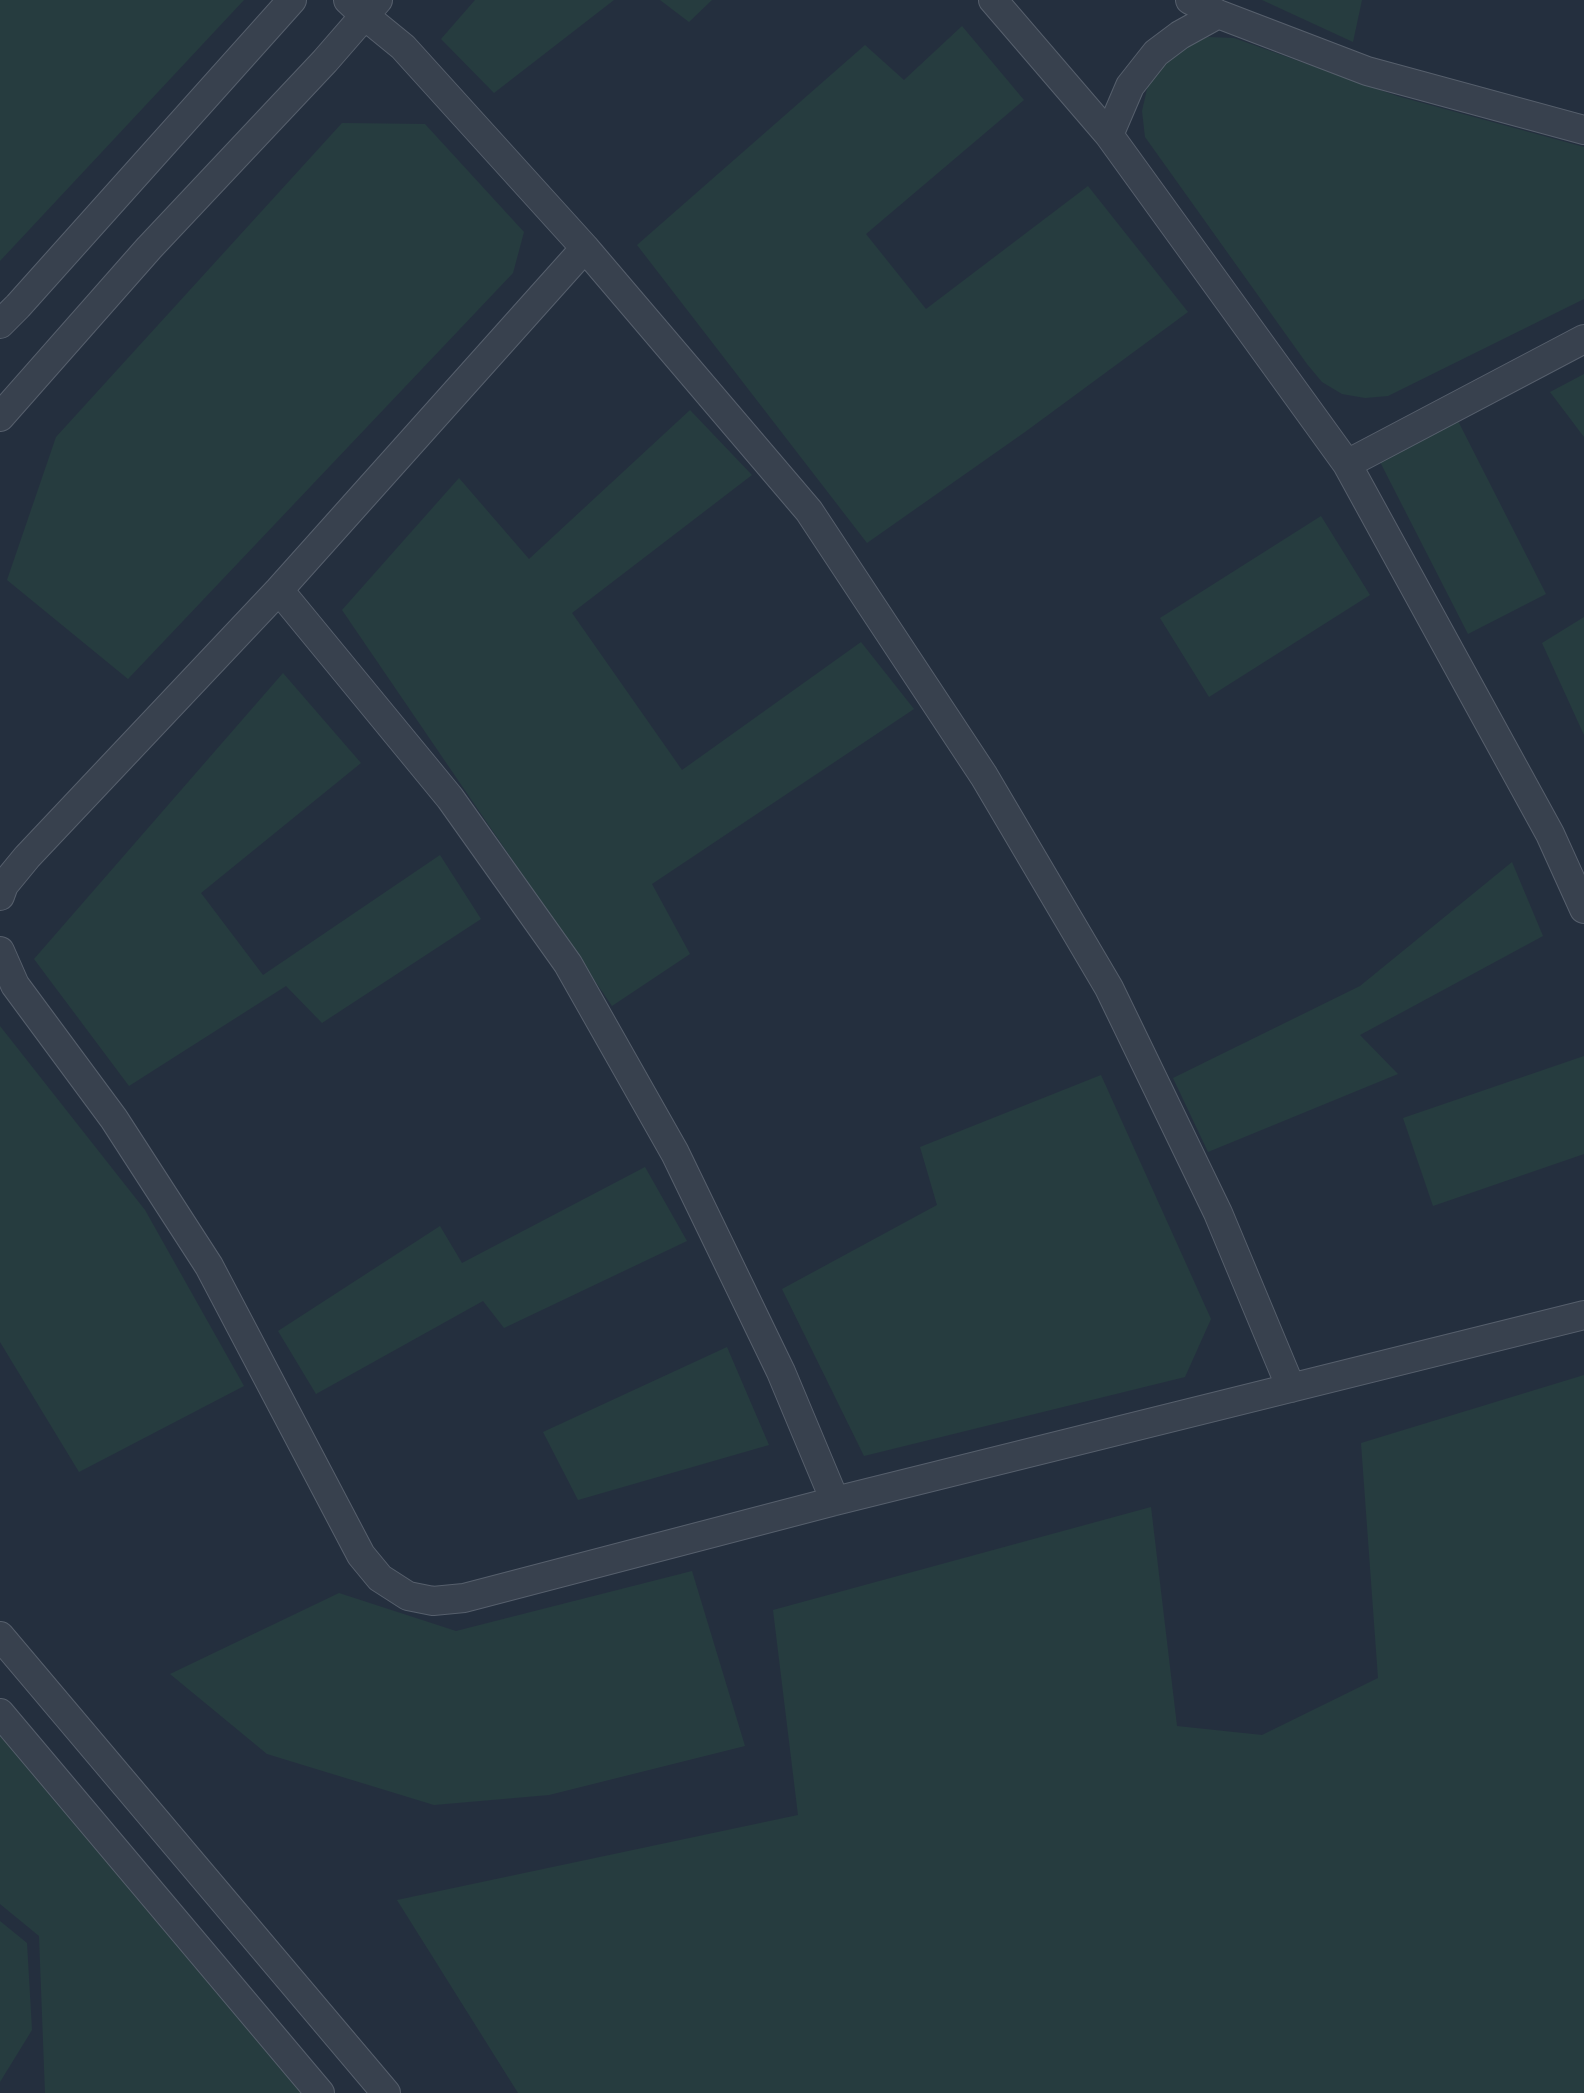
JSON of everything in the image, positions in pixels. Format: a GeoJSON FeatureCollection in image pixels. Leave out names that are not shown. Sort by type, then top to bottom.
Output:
{"type":"FeatureCollection","features":[{"type":"Feature","properties":{"kind":"street"},"geometry":{"type":"LineString","coordinates":[[0,324],[292,0]]}},
{"type":"Feature","properties":{"kind":"street"},"geometry":{"type":"LineString","coordinates":[[993,0],[1109,135],[1347,464],[1550,834],[1584,909]]}},
{"type":"Feature","properties":{"kind":"street"},"geometry":{"type":"LineString","coordinates":[[1190,0],[1218,14],[1367,71],[1584,130]]}},
{"type":"Feature","properties":{"kind":"street"},"geometry":{"type":"LineString","coordinates":[[0,417],[364,5],[586,248],[809,511],[984,776],[1109,988],[1218,1213],[1291,1388]]}},
{"type":"Feature","properties":{"kind":"street"},"geometry":{"type":"LineString","coordinates":[[1109,135],[1130,86],[1156,53],[1180,35],[1218,14]]}},
{"type":"Feature","properties":{"kind":"street"},"geometry":{"type":"LineString","coordinates":[[0,896],[4,885],[27,857],[279,590],[586,248]]}},
{"type":"Feature","properties":{"kind":"street"},"geometry":{"type":"LineString","coordinates":[[1347,464],[1584,339]]}},
{"type":"Feature","properties":{"kind":"street"},"geometry":{"type":"LineString","coordinates":[[279,590],[450,798],[568,964],[675,1153],[780,1372],[835,1501]]}},
{"type":"Feature","properties":{"kind":"street"},"geometry":{"type":"LineString","coordinates":[[0,951],[15,986],[114,1119],[209,1266],[361,1556],[380,1578],[408,1596],[433,1602],[464,1598],[835,1501],[1584,1315]]}},
{"type":"Feature","properties":{"kind":"street"},"geometry":{"type":"LineString","coordinates":[[0,1636],[386,2093]]}},
{"type":"Feature","properties":{"kind":"street"},"geometry":{"type":"LineString","coordinates":[[0,1713],[320,2093]]}},
{"type":"Feature","properties":{"kind":"green space"},"geometry":{"type":"Polygon","coordinates":[[[0,0],[244,0],[0,261],[0,0]]]}},
{"type":"Feature","properties":{"kind":"green space"},"geometry":{"type":"Polygon","coordinates":[[[475,0],[614,0],[494,93],[441,39],[475,0]]]}},
{"type":"Feature","properties":{"kind":"green space"},"geometry":{"type":"Polygon","coordinates":[[[660,0],[712,0],[689,22],[660,0]]]}},
{"type":"Feature","properties":{"kind":"green space"},"geometry":{"type":"Polygon","coordinates":[[[1262,0],[1362,0],[1353,42],[1262,0]]]}},
{"type":"Feature","properties":{"kind":"green space"},"geometry":{"type":"Polygon","coordinates":[[[962,26],[1024,100],[866,234],[926,309],[1088,186],[1188,312],[1025,432],[867,543],[637,245],[865,45],[904,80],[962,26]]]}},
{"type":"Feature","properties":{"kind":"green space"},"geometry":{"type":"Polygon","coordinates":[[[1208,37],[1234,38],[1397,96],[1584,147],[1584,299],[1388,396],[1365,398],[1342,394],[1322,382],[1307,364],[1145,137],[1142,111],[1148,85],[1161,62],[1183,46],[1208,37]]]}},
{"type":"Feature","properties":{"kind":"green space"},"geometry":{"type":"Polygon","coordinates":[[[342,123],[425,124],[524,232],[513,273],[128,679],[7,580],[56,437],[342,123]]]}},
{"type":"Feature","properties":{"kind":"green space"},"geometry":{"type":"Polygon","coordinates":[[[1584,374],[1584,437],[1550,392],[1584,374]]]}},
{"type":"Feature","properties":{"kind":"green space"},"geometry":{"type":"Polygon","coordinates":[[[690,410],[752,475],[572,613],[682,770],[861,642],[914,709],[652,884],[690,954],[612,1006],[342,610],[459,478],[529,559],[690,410]]]}},
{"type":"Feature","properties":{"kind":"green space"},"geometry":{"type":"Polygon","coordinates":[[[1456,417],[1546,594],[1468,634],[1377,456],[1456,417]]]}},
{"type":"Feature","properties":{"kind":"green space"},"geometry":{"type":"Polygon","coordinates":[[[1321,516],[1370,595],[1209,697],[1160,618],[1321,516]]]}},
{"type":"Feature","properties":{"kind":"green space"},"geometry":{"type":"Polygon","coordinates":[[[1584,617],[1584,735],[1542,643],[1584,617]]]}},
{"type":"Feature","properties":{"kind":"green space"},"geometry":{"type":"Polygon","coordinates":[[[283,673],[361,763],[201,893],[263,975],[440,855],[481,919],[322,1023],[286,986],[129,1086],[34,959],[283,673]]]}},
{"type":"Feature","properties":{"kind":"green space"},"geometry":{"type":"Polygon","coordinates":[[[1512,862],[1543,936],[1360,1035],[1398,1074],[1208,1152],[1173,1078],[1360,986],[1512,862]]]}},
{"type":"Feature","properties":{"kind":"green space"},"geometry":{"type":"Polygon","coordinates":[[[0,1026],[145,1210],[244,1386],[79,1472],[0,1342],[0,1026]]]}},
{"type":"Feature","properties":{"kind":"green space"},"geometry":{"type":"Polygon","coordinates":[[[1584,1056],[1584,1154],[1433,1206],[1403,1118],[1584,1056]]]}},
{"type":"Feature","properties":{"kind":"green space"},"geometry":{"type":"Polygon","coordinates":[[[1101,1075],[1211,1319],[1185,1377],[864,1456],[782,1289],[937,1205],[920,1147],[1101,1075]]]}},
{"type":"Feature","properties":{"kind":"green space"},"geometry":{"type":"Polygon","coordinates":[[[645,1167],[687,1241],[504,1328],[483,1301],[316,1394],[278,1331],[440,1226],[462,1263],[645,1167]]]}},
{"type":"Feature","properties":{"kind":"green space"},"geometry":{"type":"Polygon","coordinates":[[[727,1347],[769,1445],[578,1500],[543,1432],[727,1347]]]}},
{"type":"Feature","properties":{"kind":"green space"},"geometry":{"type":"Polygon","coordinates":[[[1584,1375],[1584,2093],[518,2093],[397,1900],[798,1815],[773,1610],[1151,1507],[1177,1726],[1262,1735],[1378,1678],[1361,1443],[1584,1375]]]}},
{"type":"Feature","properties":{"kind":"green space"},"geometry":{"type":"Polygon","coordinates":[[[692,1571],[745,1746],[549,1795],[434,1805],[267,1754],[170,1674],[339,1593],[456,1631],[692,1571]]]}},
{"type":"Feature","properties":{"kind":"green space"},"geometry":{"type":"Polygon","coordinates":[[[0,1713],[320,2093],[45,2093],[39,1936],[0,1904],[0,1713]]]}},
{"type":"Feature","properties":{"kind":"green space"},"geometry":{"type":"Polygon","coordinates":[[[0,1921],[27,1943],[32,2030],[0,2082],[0,1921]]]}}]}
